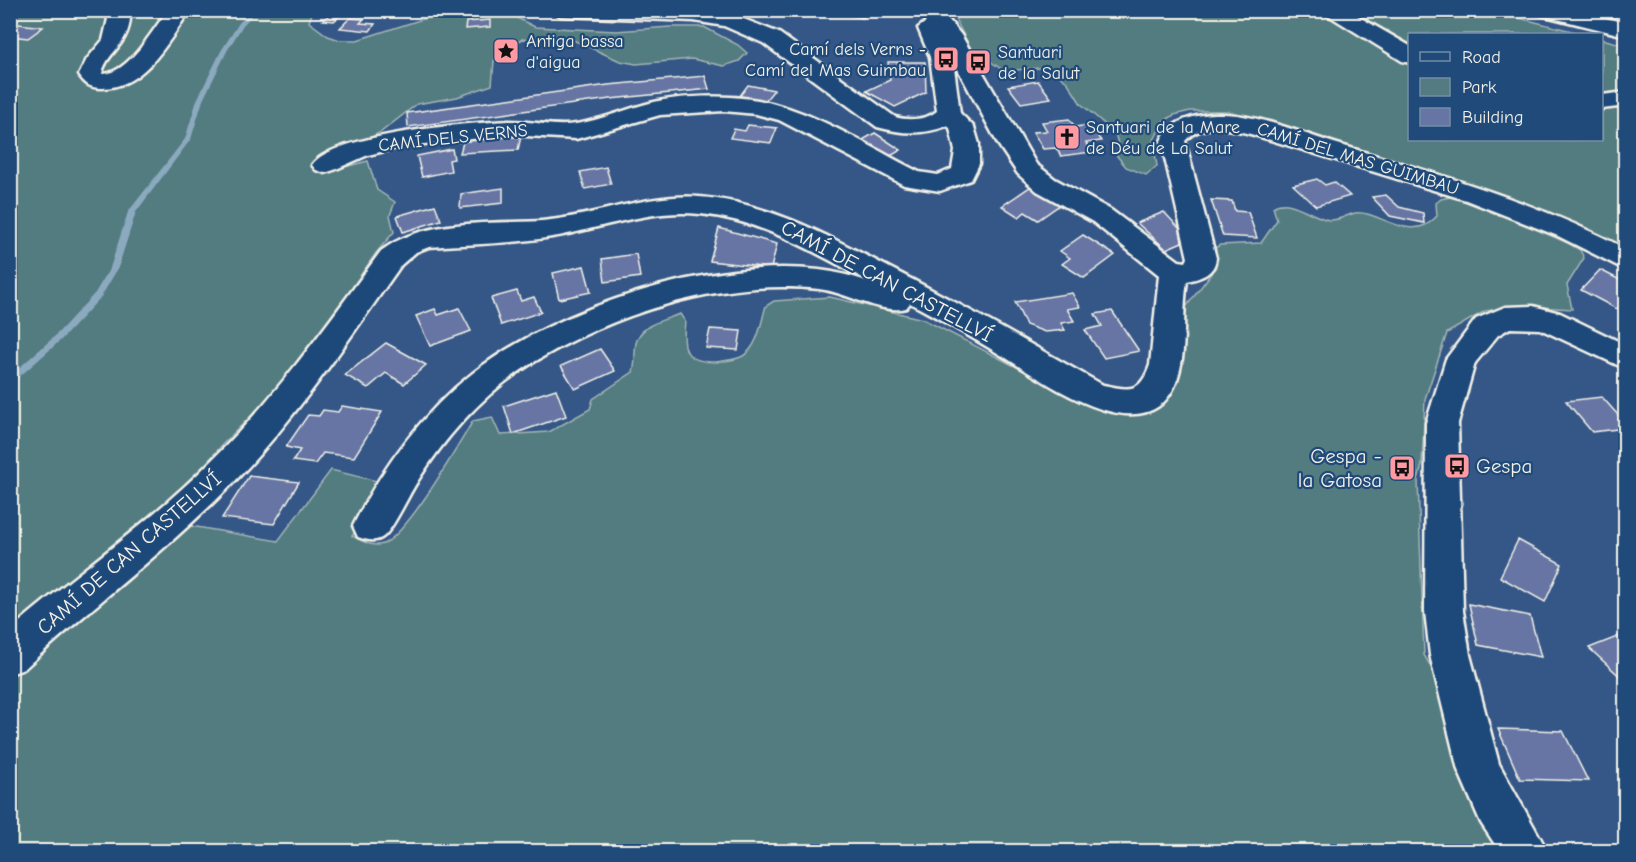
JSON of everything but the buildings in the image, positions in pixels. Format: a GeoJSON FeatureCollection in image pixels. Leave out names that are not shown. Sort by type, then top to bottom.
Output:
{"type":"FeatureCollection","features":[{"type":"Feature","properties":{"kind":"main road"},"geometry":{"type":"LineString","coordinates":[[112,10],[120,18],[120,24],[111,46],[91,70],[90,75],[96,81],[113,80],[129,71],[156,42],[180,10]]}},
{"type":"Feature","properties":{"kind":"main road"},"geometry":{"type":"LineString","coordinates":[[561,10],[694,15],[729,21],[771,38],[886,122],[916,127],[936,122],[946,116],[949,106],[941,57],[926,13]]}},
{"type":"Feature","properties":{"kind":"main road"},"geometry":{"type":"LineString","coordinates":[[1330,10],[1379,36],[1408,55]]}},
{"type":"Feature","properties":{"kind":"main road"},"geometry":{"type":"LineString","coordinates":[[1544,10],[1626,30]]}},
{"type":"Feature","properties":{"kind":"main road"},"geometry":{"type":"LineString","coordinates":[[1586,10],[1626,20]]}},
{"type":"Feature","properties":{"kind":"main road"},"geometry":{"type":"LineString","coordinates":[[926,13],[950,35],[1010,144],[1027,169],[1046,185],[1102,216],[1174,270]]}},
{"type":"Feature","properties":{"kind":"main road"},"geometry":{"type":"LineString","coordinates":[[1603,102],[1626,99]]}},
{"type":"Feature","properties":{"kind":"main road","name":"CAMÍ DELS VERNS"},"geometry":{"type":"LineString","coordinates":[[325,165],[360,149],[405,139],[510,128],[576,132],[658,108],[724,104],[757,107],[787,116],[913,179],[940,183],[962,174],[967,163],[962,127],[946,116]]}},
{"type":"Feature","properties":{"kind":"main road","name":"CAMÍ DEL MAS GUIMBAU"},"geometry":{"type":"LineString","coordinates":[[1174,270],[1193,270],[1199,267],[1202,258],[1173,141],[1175,135],[1192,125],[1217,121],[1261,129],[1476,194],[1568,230],[1626,261]]}},
{"type":"Feature","properties":{"kind":"main road","name":"CAMÍ DE CAN CASTELLVÍ"},"geometry":{"type":"LineString","coordinates":[[10,656],[165,526],[220,474],[276,414],[391,258],[406,246],[424,238],[549,229],[665,205],[720,208],[760,217],[799,232],[953,313],[1095,396],[1118,402],[1136,401],[1153,394],[1160,386],[1167,366],[1170,286],[1174,270]]}},
{"type":"Feature","properties":{"kind":"main road"},"geometry":{"type":"LineString","coordinates":[[370,526],[401,473],[429,437],[486,380],[537,348],[632,306],[669,294],[738,281],[806,278],[834,282],[930,313],[953,313]]}},
{"type":"Feature","properties":{"kind":"main road"},"geometry":{"type":"LineString","coordinates":[[1526,852],[1497,807],[1479,770],[1450,655],[1444,611],[1442,423],[1461,359],[1487,327],[1505,318],[1533,317],[1549,321],[1626,358]]}},
{"type":"Feature","properties":{"kind":"green space"},"geometry":{"type":"Polygon","coordinates":[[[1486,10],[1580,33],[1408,33],[1408,141],[1603,141],[1603,39],[1625,45],[1625,251],[1582,226],[1330,140],[1228,111],[1190,111],[1174,115],[1163,122],[1153,142],[1157,166],[1146,175],[1126,167],[1117,156],[1118,144],[1115,133],[1081,104],[1068,83],[1057,74],[1041,68],[1004,71],[970,47],[951,11],[1486,10]]]}},
{"type":"Feature","properties":{"kind":"green space"},"geometry":{"type":"Polygon","coordinates":[[[10,11],[313,11],[309,22],[328,36],[340,40],[357,40],[448,11],[511,11],[509,14],[535,27],[616,31],[704,27],[738,45],[747,53],[739,61],[724,66],[692,59],[636,64],[620,61],[573,40],[522,39],[494,61],[492,85],[457,97],[417,104],[381,132],[315,166],[317,171],[325,172],[368,161],[377,190],[395,202],[390,215],[394,232],[376,253],[294,373],[222,445],[160,517],[185,525],[278,541],[331,470],[381,482],[381,501],[352,536],[371,544],[383,544],[393,537],[418,508],[473,421],[492,417],[500,435],[549,432],[590,409],[593,399],[633,372],[636,343],[642,331],[680,314],[685,321],[685,347],[691,357],[697,360],[719,362],[743,356],[748,352],[756,340],[766,306],[774,301],[830,297],[923,319],[1096,408],[1139,415],[1159,405],[1183,311],[1216,267],[1213,249],[1220,245],[1261,243],[1277,220],[1273,207],[1280,204],[1293,205],[1329,220],[1364,213],[1394,224],[1416,228],[1427,224],[1437,216],[1436,203],[1450,197],[1471,201],[1570,244],[1580,250],[1584,258],[1567,285],[1572,309],[1521,306],[1485,311],[1447,333],[1425,399],[1422,465],[1418,480],[1424,655],[1434,672],[1511,851],[11,851],[10,11]]]}},
{"type":"Feature","properties":{"kind":"waterway"},"geometry":{"type":"LineString","coordinates":[[10,382],[58,338],[98,295],[114,268],[132,212],[188,139],[200,100],[224,51],[241,24],[255,10]]}},
{"type":"Feature","properties":{"kind":"place","name":"Antiga bassa d'aigua"},"geometry":{"type":"Point","coordinates":[506,51]}},
{"type":"Feature","properties":{"kind":"place","name":"Camí dels Verns - Camí del Mas Guimbau"},"geometry":{"type":"Point","coordinates":[946,59]}},
{"type":"Feature","properties":{"kind":"place","name":"Santuari de la Salut"},"geometry":{"type":"Point","coordinates":[978,62]}},
{"type":"Feature","properties":{"kind":"place","name":"Santuari de la Mare de Déu de La Salut"},"geometry":{"type":"Point","coordinates":[1067,137]}},
{"type":"Feature","properties":{"kind":"place","name":"Gespa"},"geometry":{"type":"Point","coordinates":[1457,466]}},
{"type":"Feature","properties":{"kind":"place","name":"Gespa - la Gatosa"},"geometry":{"type":"Point","coordinates":[1402,468]}}]}
